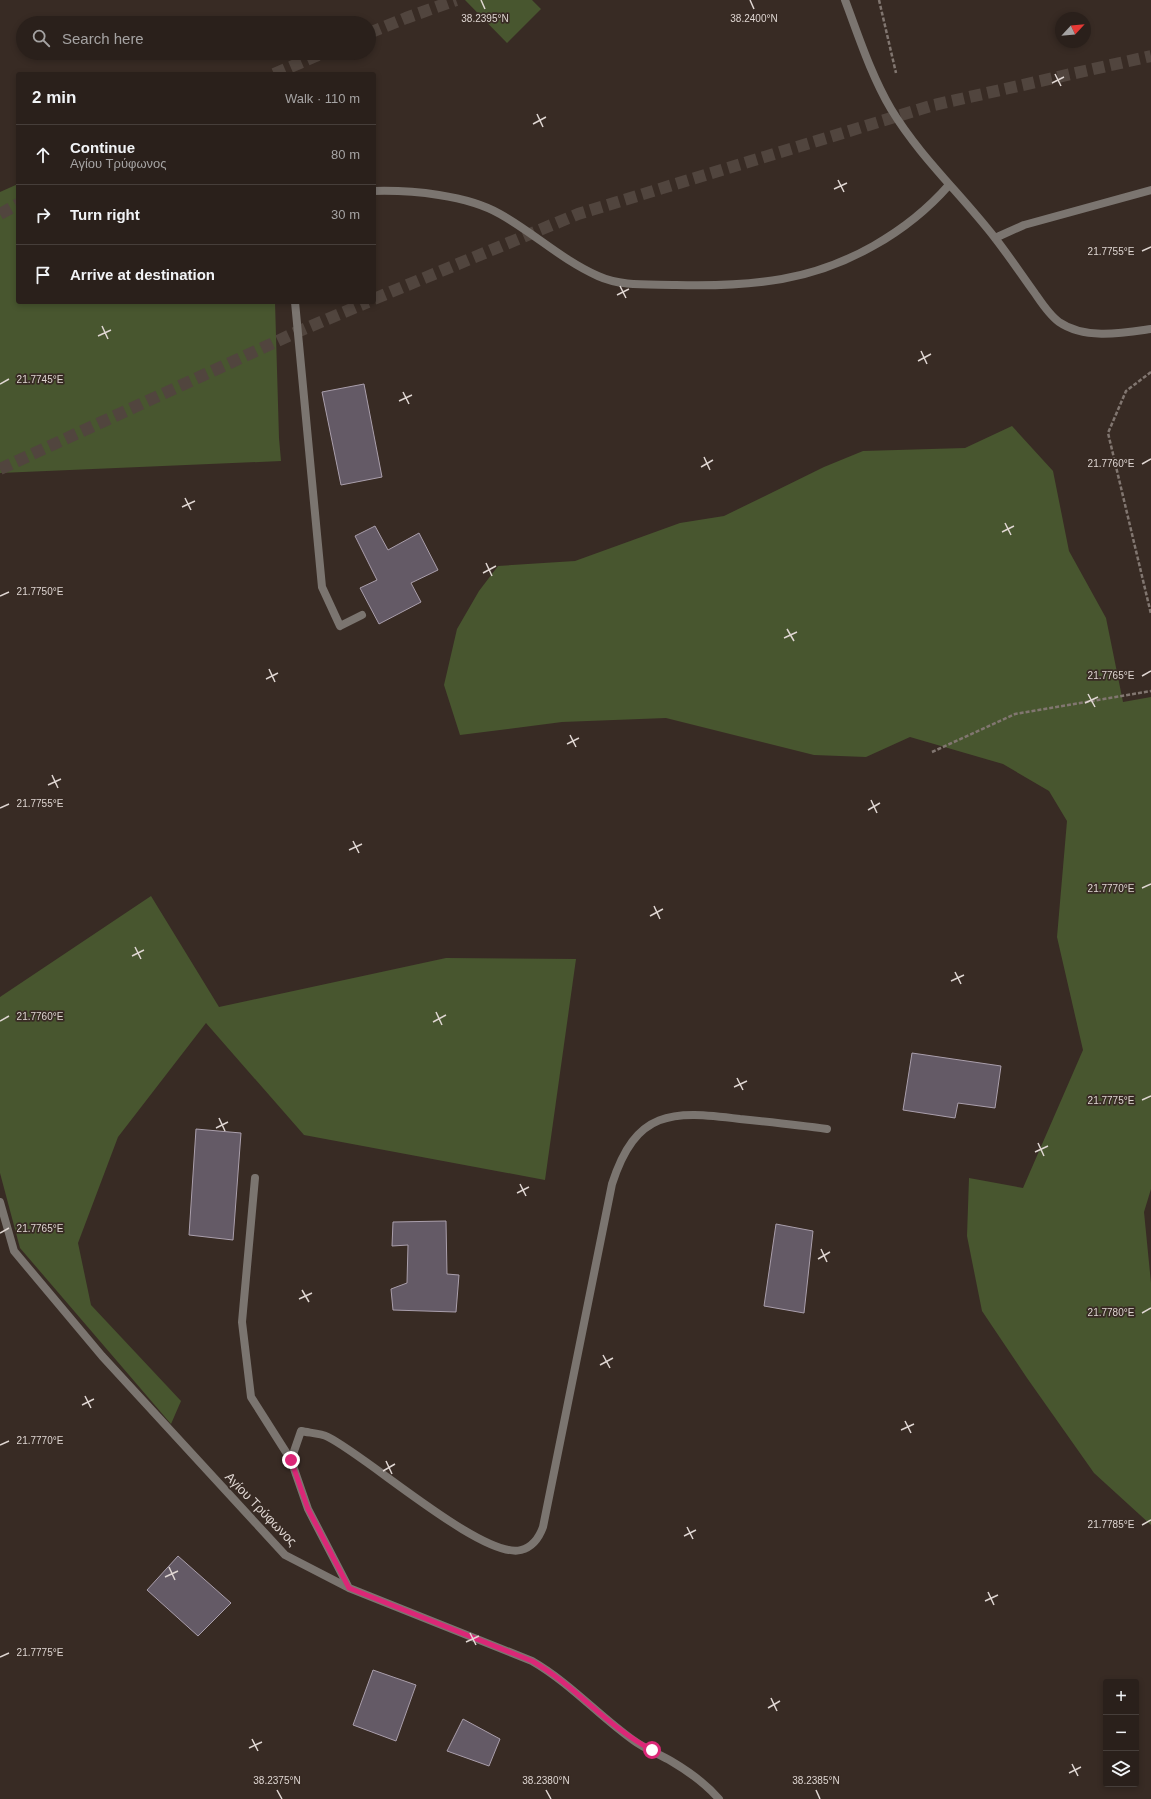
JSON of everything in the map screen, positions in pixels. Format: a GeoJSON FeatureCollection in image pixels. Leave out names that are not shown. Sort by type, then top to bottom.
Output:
{"type":"FeatureCollection","features":[{"type":"Feature","properties":{"kind":"street"},"geometry":{"type":"LineString","coordinates":[[845,0],[882,93],[914,143],[995,238],[1046,309],[1059,322],[1082,331],[1094,333],[1113,333],[1151,328]]}},
{"type":"Feature","properties":{"kind":"street"},"geometry":{"type":"LineString","coordinates":[[376,191],[411,193],[451,198],[488,208],[512,221],[569,261],[609,280],[632,284],[716,286],[783,279],[811,272],[848,258],[869,248],[904,226],[933,204],[949,185]]}},
{"type":"Feature","properties":{"kind":"street"},"geometry":{"type":"LineString","coordinates":[[995,238],[1024,224],[1151,190]]}},
{"type":"Feature","properties":{"kind":"street"},"geometry":{"type":"LineString","coordinates":[[295,304],[322,587],[340,626],[362,616]]}},
{"type":"Feature","properties":{"kind":"street"},"geometry":{"type":"LineString","coordinates":[[291,1460],[301,1431],[327,1436],[456,1525],[498,1548],[511,1551],[520,1551],[533,1544],[539,1538],[543,1527],[612,1184],[618,1163],[626,1149],[646,1128],[664,1118],[674,1115],[687,1114],[718,1116],[827,1129]]}},
{"type":"Feature","properties":{"kind":"street"},"geometry":{"type":"LineString","coordinates":[[255,1178],[242,1322],[251,1397],[291,1460],[308,1509],[349,1588]]}},
{"type":"Feature","properties":{"kind":"street","name":"Αγίου Τρύφωνος"},"geometry":{"type":"LineString","coordinates":[[0,1202],[14,1251],[102,1356],[285,1555],[349,1588],[539,1665],[574,1689],[635,1741],[681,1768],[702,1783],[719,1799]]}},
{"type":"Feature","properties":{"kind":"path"},"geometry":{"type":"LineString","coordinates":[[879,0],[897,77]]}},
{"type":"Feature","properties":{"kind":"path"},"geometry":{"type":"LineString","coordinates":[[1151,372],[1126,391],[1108,433],[1151,614]]}},
{"type":"Feature","properties":{"kind":"path"},"geometry":{"type":"LineString","coordinates":[[932,752],[1015,714],[1151,691]]}},
{"type":"Feature","properties":{"kind":"green space"},"geometry":{"type":"Polygon","coordinates":[[[465,0],[532,0],[541,9],[507,43],[465,0]]]}},
{"type":"Feature","properties":{"kind":"green space"},"geometry":{"type":"Polygon","coordinates":[[[16,185],[16,304],[275,304],[281,461],[0,473],[0,192],[16,185]]]}},
{"type":"Feature","properties":{"kind":"green space"},"geometry":{"type":"Polygon","coordinates":[[[1012,426],[1053,471],[1069,551],[1106,618],[1123,702],[1151,697],[1151,1189],[1144,1212],[1151,1283],[1151,1525],[1094,1473],[982,1311],[967,1236],[969,1178],[1023,1188],[1083,1050],[1057,937],[1067,821],[1049,791],[1003,764],[910,737],[866,757],[814,755],[666,718],[562,722],[460,735],[444,685],[457,629],[479,591],[498,566],[575,561],[680,523],[724,516],[824,467],[863,451],[965,448],[1012,426]]]}},
{"type":"Feature","properties":{"kind":"green space"},"geometry":{"type":"Polygon","coordinates":[[[151,896],[219,1007],[446,958],[576,959],[545,1180],[304,1135],[206,1023],[118,1137],[78,1243],[91,1305],[181,1401],[171,1424],[20,1248],[0,1173],[0,997],[151,896]]]}},
{"type":"Feature","properties":{"kind":"building"},"geometry":{"type":"Polygon","coordinates":[[[364,384],[382,477],[341,485],[322,392],[364,384]]]}},
{"type":"Feature","properties":{"kind":"building"},"geometry":{"type":"Polygon","coordinates":[[[375,526],[388,550],[419,533],[438,570],[411,583],[421,602],[379,624],[360,588],[377,580],[355,536],[375,526]]]}},
{"type":"Feature","properties":{"kind":"building"},"geometry":{"type":"Polygon","coordinates":[[[912,1053],[1001,1066],[995,1108],[958,1103],[955,1118],[903,1110],[912,1053]]]}},
{"type":"Feature","properties":{"kind":"building"},"geometry":{"type":"Polygon","coordinates":[[[196,1129],[241,1133],[233,1240],[189,1235],[196,1129]]]}},
{"type":"Feature","properties":{"kind":"building"},"geometry":{"type":"Polygon","coordinates":[[[446,1221],[447,1274],[459,1275],[456,1312],[393,1310],[391,1289],[407,1283],[408,1245],[392,1246],[393,1222],[446,1221]]]}},
{"type":"Feature","properties":{"kind":"building"},"geometry":{"type":"Polygon","coordinates":[[[776,1224],[813,1231],[804,1313],[764,1306],[776,1224]]]}},
{"type":"Feature","properties":{"kind":"building"},"geometry":{"type":"Polygon","coordinates":[[[178,1556],[231,1603],[198,1636],[147,1590],[178,1556]]]}},
{"type":"Feature","properties":{"kind":"building"},"geometry":{"type":"Polygon","coordinates":[[[373,1670],[416,1685],[396,1741],[353,1725],[373,1670]]]}},
{"type":"Feature","properties":{"kind":"building"},"geometry":{"type":"Polygon","coordinates":[[[463,1719],[500,1739],[489,1766],[447,1751],[463,1719]]]}},
{"type":"Feature","properties":{"kind":"tunnel"},"geometry":{"type":"LineString","coordinates":[[376,30],[456,0]]}},
{"type":"Feature","properties":{"kind":"tunnel"},"geometry":{"type":"LineString","coordinates":[[376,298],[578,214],[934,105],[1151,56]]}},
{"type":"Feature","properties":{"kind":"tunnel"},"geometry":{"type":"LineString","coordinates":[[279,72],[307,60]]}},
{"type":"Feature","properties":{"kind":"tunnel"},"geometry":{"type":"LineString","coordinates":[[0,214],[16,205]]}},
{"type":"Feature","properties":{"kind":"tunnel"},"geometry":{"type":"LineString","coordinates":[[0,469],[297,332],[363,304]]}},
{"type":"Feature","properties":{"kind":"route"},"geometry":{"type":"LineString","coordinates":[[291,1460],[308,1509],[349,1588],[532,1661],[552,1672],[574,1689],[624,1733],[652,1750]]}}]}
